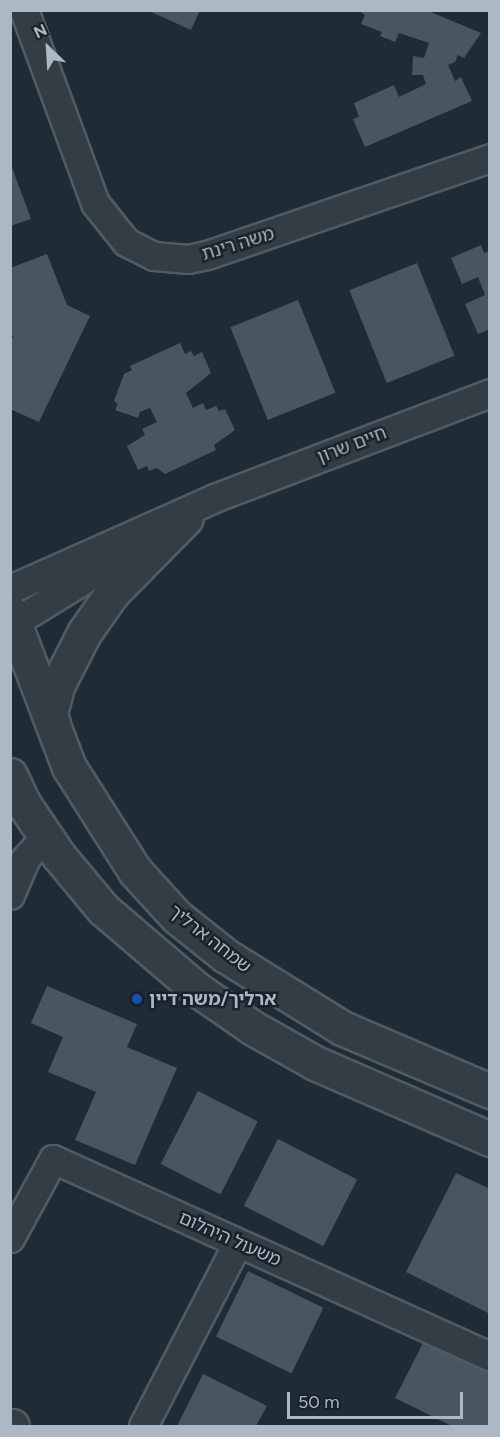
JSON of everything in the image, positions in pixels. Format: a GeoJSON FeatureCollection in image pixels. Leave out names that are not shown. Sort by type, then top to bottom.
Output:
{"type":"FeatureCollection","features":[{"type":"Feature","properties":{"kind":"street","name":"משה רינת"},"geometry":{"type":"LineString","coordinates":[[24,10],[95,203],[126,242],[154,256],[179,259],[207,255],[489,158]]}},
{"type":"Feature","properties":{"kind":"street","name":"חיים שרון"},"geometry":{"type":"LineString","coordinates":[[10,589],[214,498],[489,393]]}},
{"type":"Feature","properties":{"kind":"street","name":"חיים שרון"},"geometry":{"type":"LineString","coordinates":[[12,619],[186,518],[214,498]]}},
{"type":"Feature","properties":{"kind":"street"},"geometry":{"type":"LineString","coordinates":[[69,768],[50,713],[66,665],[112,592],[186,518]]}},
{"type":"Feature","properties":{"kind":"street","name":"שמחה ארליך"},"geometry":{"type":"LineString","coordinates":[[12,619],[69,768],[135,871],[177,917],[226,956],[342,1028],[489,1091]]}},
{"type":"Feature","properties":{"kind":"street"},"geometry":{"type":"LineString","coordinates":[[10,775],[45,836],[103,909],[147,950],[253,1028],[315,1063],[489,1139]]}},
{"type":"Feature","properties":{"kind":"street"},"geometry":{"type":"LineString","coordinates":[[10,895],[25,859],[45,836]]}},
{"type":"Feature","properties":{"kind":"street","name":"משעול היהלום"},"geometry":{"type":"LineString","coordinates":[[10,1238],[53,1159],[489,1356]]}},
{"type":"Feature","properties":{"kind":"street"},"geometry":{"type":"LineString","coordinates":[[142,1426],[237,1244]]}},
{"type":"Feature","properties":{"kind":"building"},"geometry":{"type":"Polygon","coordinates":[[[147,10],[200,10],[191,30],[147,10]]]}},
{"type":"Feature","properties":{"kind":"building"},"geometry":{"type":"Polygon","coordinates":[[[358,10],[426,10],[481,33],[464,58],[458,55],[455,62],[448,65],[455,81],[461,77],[472,101],[365,147],[353,119],[359,117],[354,103],[394,85],[399,97],[426,84],[423,75],[412,75],[413,56],[424,58],[429,43],[399,33],[395,42],[380,36],[382,32],[361,24],[365,15],[358,10]]]}},
{"type":"Feature","properties":{"kind":"building"},"geometry":{"type":"Polygon","coordinates":[[[10,162],[31,219],[10,226],[10,162]]]}},
{"type":"Feature","properties":{"kind":"building"},"geometry":{"type":"Polygon","coordinates":[[[481,245],[484,253],[490,251],[490,329],[478,334],[465,304],[485,295],[478,277],[462,284],[451,258],[481,245]]]}},
{"type":"Feature","properties":{"kind":"building"},"geometry":{"type":"Polygon","coordinates":[[[47,254],[67,305],[90,316],[39,422],[10,409],[10,343],[14,335],[10,337],[10,268],[47,254]]]}},
{"type":"Feature","properties":{"kind":"building"},"geometry":{"type":"Polygon","coordinates":[[[417,263],[454,356],[387,383],[349,290],[417,263]]]}},
{"type":"Feature","properties":{"kind":"building"},"geometry":{"type":"Polygon","coordinates":[[[298,300],[335,393],[268,420],[230,327],[298,300]]]}},
{"type":"Feature","properties":{"kind":"building"},"geometry":{"type":"Polygon","coordinates":[[[180,343],[185,354],[191,351],[194,356],[202,352],[211,373],[186,393],[193,408],[203,403],[206,410],[216,406],[219,411],[225,409],[235,430],[214,445],[216,450],[165,474],[157,468],[149,471],[147,466],[138,470],[127,446],[145,435],[142,429],[157,422],[150,408],[140,412],[138,418],[115,410],[118,404],[114,401],[124,374],[132,370],[130,366],[180,343]]]}},
{"type":"Feature","properties":{"kind":"building"},"geometry":{"type":"Polygon","coordinates":[[[47,986],[137,1024],[127,1047],[177,1068],[135,1165],[75,1140],[96,1092],[48,1072],[63,1037],[31,1023],[47,986]]]}},
{"type":"Feature","properties":{"kind":"building"},"geometry":{"type":"Polygon","coordinates":[[[198,1091],[258,1121],[220,1194],[161,1164],[198,1091]]]}},
{"type":"Feature","properties":{"kind":"building"},"geometry":{"type":"Polygon","coordinates":[[[278,1139],[357,1179],[323,1246],[244,1206],[278,1139]]]}},
{"type":"Feature","properties":{"kind":"building"},"geometry":{"type":"Polygon","coordinates":[[[456,1173],[490,1189],[490,1314],[406,1272],[456,1173]]]}},
{"type":"Feature","properties":{"kind":"building"},"geometry":{"type":"Polygon","coordinates":[[[248,1271],[323,1308],[291,1373],[216,1337],[248,1271]]]}},
{"type":"Feature","properties":{"kind":"building"},"geometry":{"type":"Polygon","coordinates":[[[425,1339],[490,1371],[488,1426],[452,1426],[395,1398],[425,1339]]]}},
{"type":"Feature","properties":{"kind":"building"},"geometry":{"type":"Polygon","coordinates":[[[203,1374],[267,1406],[256,1426],[177,1426],[203,1374]]]}},
{"type":"Feature","properties":{"kind":"place","name":"ארליך/משה דיין"},"geometry":{"type":"Point","coordinates":[137,999]}}]}
